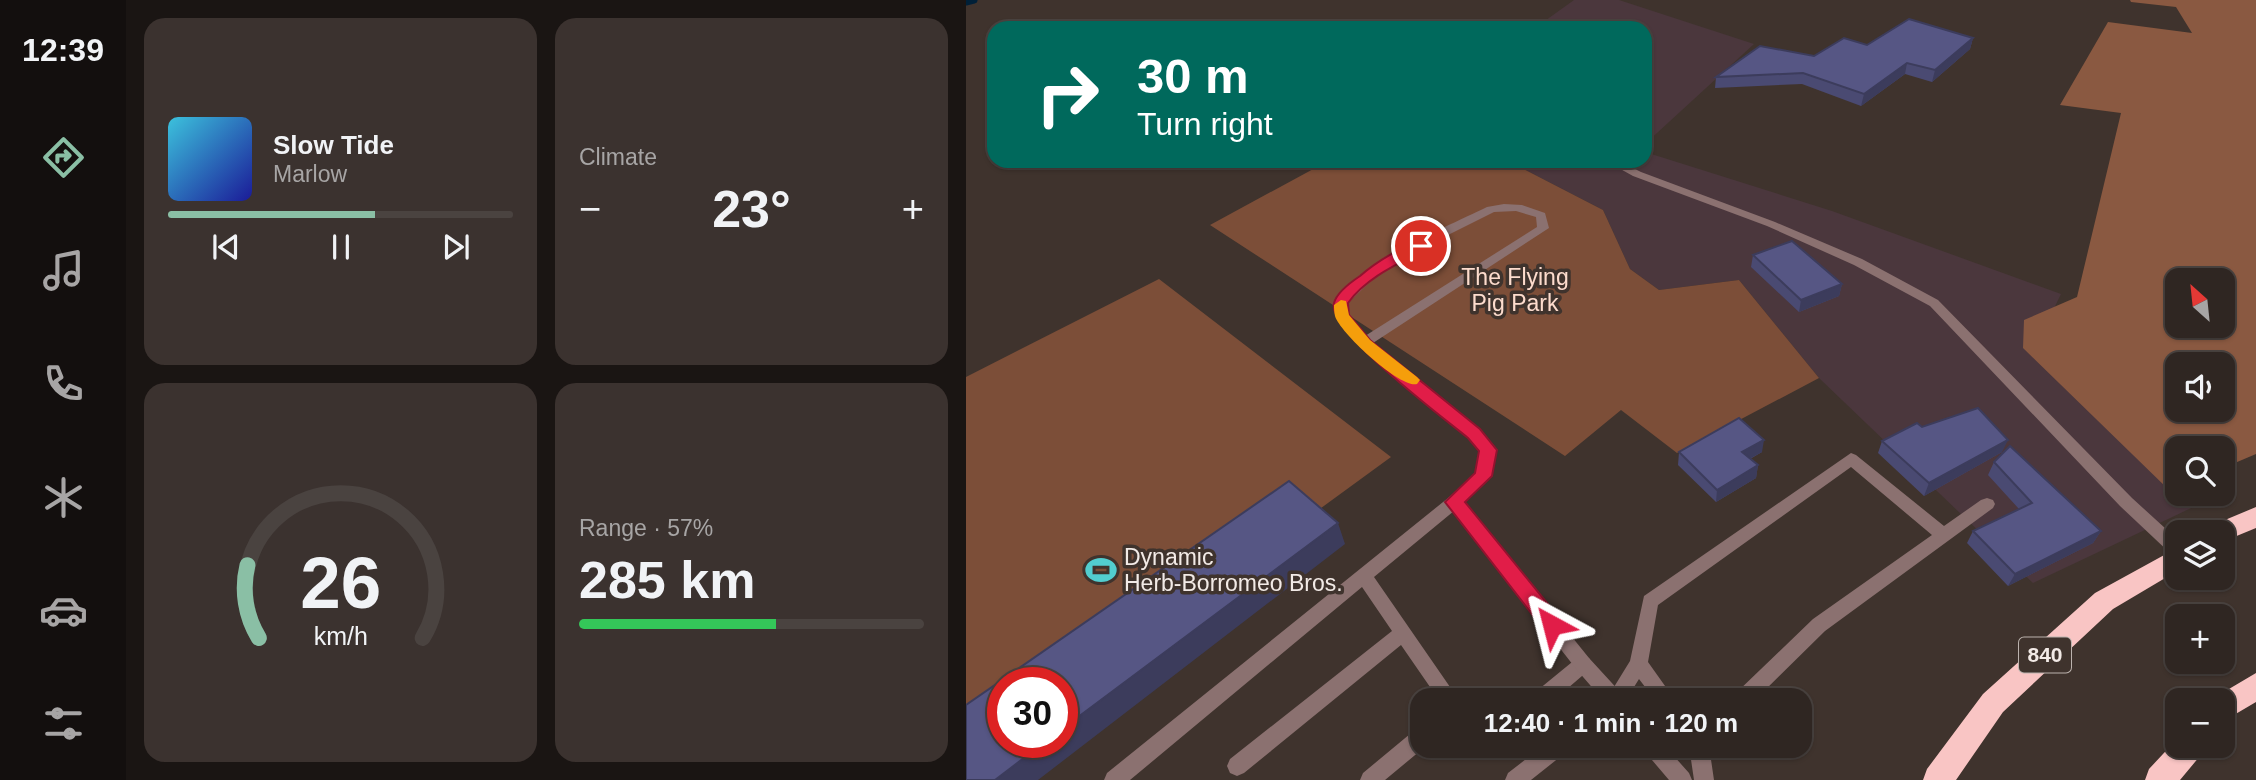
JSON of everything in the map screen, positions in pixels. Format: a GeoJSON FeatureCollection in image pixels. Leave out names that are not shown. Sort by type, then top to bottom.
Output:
{"type":"FeatureCollection","features":[{"type":"Feature","properties":{"kind":"highway"},"geometry":{"type":"LineString","coordinates":[[2235,526],[2256,517]]}},
{"type":"Feature","properties":{"kind":"highway","name":"840"},"geometry":{"type":"LineString","coordinates":[[1938,780],[1993,703],[2104,601],[2165,565]]}},
{"type":"Feature","properties":{"kind":"highway"},"geometry":{"type":"LineString","coordinates":[[2235,700],[2256,686]]}},
{"type":"Feature","properties":{"kind":"highway"},"geometry":{"type":"LineString","coordinates":[[2160,780],[2179,758]]}},
{"type":"Feature","properties":{"kind":"street"},"geometry":{"type":"LineString","coordinates":[[1625,168],[1771,224],[1858,262],[1934,303],[2126,502],[2165,538]]}},
{"type":"Feature","properties":{"kind":"street"},"geometry":{"type":"LineString","coordinates":[[1114,780],[1483,476],[1488,450],[1474,433],[1364,343],[1342,316],[1341,303],[1349,291],[1374,271],[1490,209],[1510,206],[1527,208],[1541,215],[1543,228],[1364,343]]}},
{"type":"Feature","properties":{"kind":"street"},"geometry":{"type":"LineString","coordinates":[[1622,688],[1639,664],[1650,601],[1851,459],[1943,535]]}},
{"type":"Feature","properties":{"kind":"street"},"geometry":{"type":"LineString","coordinates":[[1454,502],[1604,688]]}},
{"type":"Feature","properties":{"kind":"street"},"geometry":{"type":"LineString","coordinates":[[1754,688],[1819,625],[1987,503]]}},
{"type":"Feature","properties":{"kind":"street"},"geometry":{"type":"LineString","coordinates":[[1363,575],[1442,688]]}},
{"type":"Feature","properties":{"kind":"street"},"geometry":{"type":"LineString","coordinates":[[1237,766],[1403,633]]}},
{"type":"Feature","properties":{"kind":"street"},"geometry":{"type":"LineString","coordinates":[[1554,688],[1583,664]]}},
{"type":"Feature","properties":{"kind":"street"},"geometry":{"type":"LineString","coordinates":[[1639,664],[1657,688]]}},
{"type":"Feature","properties":{"kind":"street"},"geometry":{"type":"LineString","coordinates":[[1370,780],[1410,747]]}},
{"type":"Feature","properties":{"kind":"street"},"geometry":{"type":"LineString","coordinates":[[1515,780],[1543,758]]}},
{"type":"Feature","properties":{"kind":"street"},"geometry":{"type":"LineString","coordinates":[[1663,758],[1682,780]]}},
{"type":"Feature","properties":{"kind":"street"},"geometry":{"type":"LineString","coordinates":[[1701,758],[1704,780]]}},
{"type":"Feature","properties":{"kind":"shaded area"},"geometry":{"type":"Polygon","coordinates":[[[1574,0],[1619,0],[1754,44],[1652,138],[1652,21],[1545,21],[1574,0]]]}},
{"type":"Feature","properties":{"kind":"shaded area"},"geometry":{"type":"Polygon","coordinates":[[[2130,0],[2256,0],[2256,454],[2235,463],[2235,436],[2165,436],[2165,486],[2023,348],[2024,320],[2077,297],[2121,113],[2060,105],[2108,22],[2192,33],[2176,7],[2130,0]]]}},
{"type":"Feature","properties":{"kind":"shaded area"},"geometry":{"type":"Polygon","coordinates":[[[1652,154],[1832,211],[2061,294],[2041,335],[2165,460],[2165,506],[2195,506],[2033,583],[1819,378],[1739,280],[1659,290],[1630,269],[1603,210],[1522,168],[1652,168],[1652,154]]]}},
{"type":"Feature","properties":{"kind":"green space","name":"The Flying Pig Park"},"geometry":{"type":"Polygon","coordinates":[[[1315,168],[1522,168],[1603,210],[1630,269],[1659,290],[1739,280],[1819,378],[1677,453],[1621,410],[1565,456],[1210,225],[1315,168]]]}},
{"type":"Feature","properties":{"kind":"green space","name":"Dynamic Herb-Borromeo Bros."},"geometry":{"type":"Polygon","coordinates":[[[1159,279],[1391,457],[1078,685],[1078,667],[987,667],[987,719],[966,767],[966,377],[1159,279]]]}},
{"type":"Feature","properties":{"kind":"building"},"geometry":{"type":"Polygon","coordinates":[[[1909,19],[1973,38],[1935,70],[1907,63],[1864,94],[1803,73],[1716,77],[1760,46],[1814,56],[1844,38],[1867,45],[1909,19]]]}},
{"type":"Feature","properties":{"kind":"building"},"geometry":{"type":"Polygon","coordinates":[[[1792,241],[1842,284],[1801,300],[1753,255],[1792,241]]]}},
{"type":"Feature","properties":{"kind":"building"},"geometry":{"type":"Polygon","coordinates":[[[1978,408],[2008,440],[1929,483],[1882,441],[1917,423],[1922,427],[1978,408]]]}},
{"type":"Feature","properties":{"kind":"building"},"geometry":{"type":"Polygon","coordinates":[[[1739,418],[1764,440],[1742,452],[1758,465],[1717,490],[1679,452],[1739,418]]]}},
{"type":"Feature","properties":{"kind":"building"},"geometry":{"type":"Polygon","coordinates":[[[2010,446],[2101,531],[2015,574],[1973,531],[2032,503],[1994,462],[2010,446]]]}},
{"type":"Feature","properties":{"kind":"building"},"geometry":{"type":"Polygon","coordinates":[[[1289,481],[1338,523],[1078,717],[1078,667],[1021,667],[1289,481]]]}},
{"type":"Feature","properties":{"kind":"building"},"geometry":{"type":"Polygon","coordinates":[[[987,690],[987,758],[1024,758],[995,780],[966,780],[966,705],[987,690]]]}},
{"type":"Feature","properties":{"kind":"waterway"},"geometry":{"type":"LineString","coordinates":[[966,2],[974,0]]}},
{"type":"Feature","properties":{"kind":"slow traffic"},"geometry":{"type":"LineString","coordinates":[[1341,305],[1342,316],[1364,343],[1412,380]]}},
{"type":"Feature","properties":{"kind":"place","name":"Dynamic Herb-Borromeo Bros."},"geometry":{"type":"Point","coordinates":[1101,570]}},
{"type":"Feature","properties":{"kind":"route"},"geometry":{"type":"LineString","coordinates":[[1421,246],[1374,271],[1349,291],[1341,303],[1342,316],[1364,343],[1474,433],[1488,450],[1483,476],[1454,502],[1552,625]]}}]}
